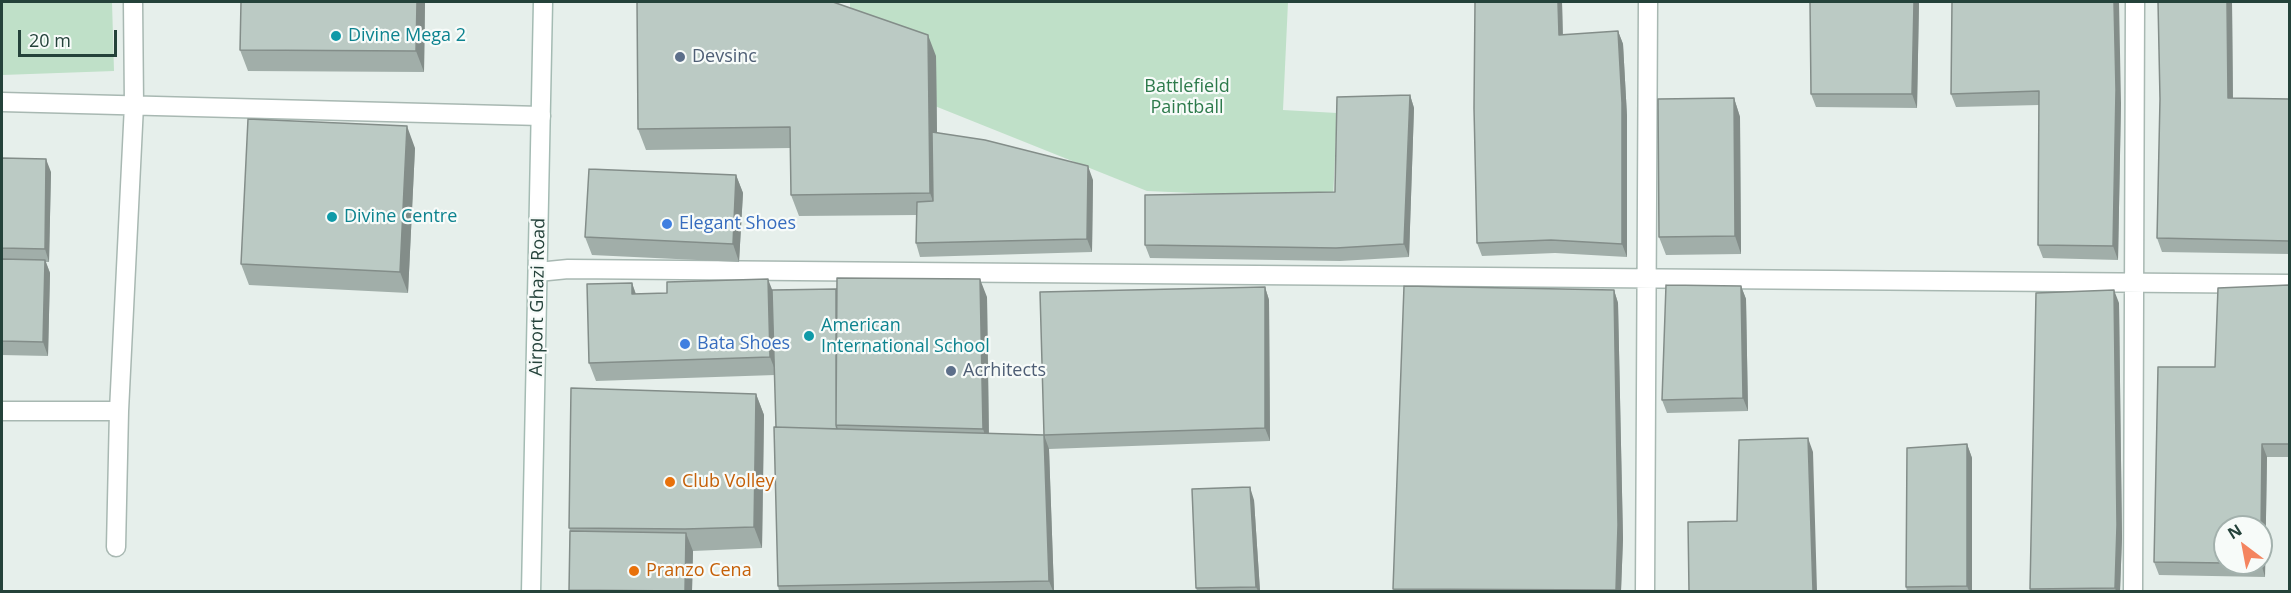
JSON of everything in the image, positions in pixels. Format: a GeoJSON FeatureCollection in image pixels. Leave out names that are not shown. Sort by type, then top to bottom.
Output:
{"type":"FeatureCollection","features":[{"type":"Feature","properties":{"kind":"street"},"geometry":{"type":"LineString","coordinates":[[116,547],[119,411],[134,105],[133,2]]}},
{"type":"Feature","properties":{"kind":"street","name":"Airport Ghazi Road"},"geometry":{"type":"LineString","coordinates":[[531,591],[543,2]]}},
{"type":"Feature","properties":{"kind":"street"},"geometry":{"type":"LineString","coordinates":[[1645,591],[1648,2]]}},
{"type":"Feature","properties":{"kind":"street"},"geometry":{"type":"LineString","coordinates":[[2133,591],[2135,2]]}},
{"type":"Feature","properties":{"kind":"street"},"geometry":{"type":"LineString","coordinates":[[2,102],[541,116]]}},
{"type":"Feature","properties":{"kind":"street"},"geometry":{"type":"LineString","coordinates":[[538,272],[568,268],[1646,276],[2134,284],[2289,284]]}},
{"type":"Feature","properties":{"kind":"street"},"geometry":{"type":"LineString","coordinates":[[2,411],[119,411]]}},
{"type":"Feature","properties":{"kind":"green space"},"geometry":{"type":"Polygon","coordinates":[[[2,2],[112,2],[114,71],[2,75],[2,2]]]}},
{"type":"Feature","properties":{"kind":"green space","name":"Battlefield Paintball"},"geometry":{"type":"Polygon","coordinates":[[[850,2],[1288,2],[1283,110],[1337,113],[1333,199],[1147,191],[850,72],[850,2]]]}},
{"type":"Feature","properties":{"kind":"building","name":"Divine Mega 2"},"geometry":{"type":"Polygon","coordinates":[[[241,2],[417,2],[416,51],[240,50],[241,2]]]}},
{"type":"Feature","properties":{"kind":"building"},"geometry":{"type":"Polygon","coordinates":[[[637,2],[833,2],[928,35],[930,193],[791,195],[790,127],[638,129],[637,2]]]}},
{"type":"Feature","properties":{"kind":"building"},"geometry":{"type":"Polygon","coordinates":[[[1475,2],[1558,2],[1559,35],[1618,31],[1622,103],[1622,244],[1551,240],[1477,243],[1474,108],[1475,2]]]}},
{"type":"Feature","properties":{"kind":"building"},"geometry":{"type":"Polygon","coordinates":[[[1810,2],[1914,2],[1912,94],[1811,94],[1810,2]]]}},
{"type":"Feature","properties":{"kind":"building"},"geometry":{"type":"Polygon","coordinates":[[[1952,2],[2114,2],[2116,90],[2113,246],[2038,245],[2039,91],[1951,94],[1952,2]]]}},
{"type":"Feature","properties":{"kind":"building"},"geometry":{"type":"Polygon","coordinates":[[[2158,2],[2227,2],[2228,98],[2289,99],[2289,241],[2157,238],[2160,99],[2158,2]]]}},
{"type":"Feature","properties":{"kind":"building"},"geometry":{"type":"Polygon","coordinates":[[[1410,95],[1404,244],[1336,248],[1145,245],[1145,195],[1335,192],[1337,97],[1410,95]]]}},
{"type":"Feature","properties":{"kind":"building"},"geometry":{"type":"Polygon","coordinates":[[[1734,98],[1735,236],[1659,237],[1658,99],[1734,98]]]}},
{"type":"Feature","properties":{"kind":"building","name":"Divine Centre"},"geometry":{"type":"Polygon","coordinates":[[[248,119],[407,126],[400,272],[241,264],[248,119]]]}},
{"type":"Feature","properties":{"kind":"building"},"geometry":{"type":"Polygon","coordinates":[[[932,132],[985,140],[1088,166],[1087,239],[916,243],[917,202],[933,201],[932,132]]]}},
{"type":"Feature","properties":{"kind":"building"},"geometry":{"type":"Polygon","coordinates":[[[2,158],[46,159],[45,249],[2,248],[2,158]]]}},
{"type":"Feature","properties":{"kind":"building","name":"Elegant Shoes"},"geometry":{"type":"Polygon","coordinates":[[[589,169],[736,175],[733,244],[585,237],[589,169]]]}},
{"type":"Feature","properties":{"kind":"building"},"geometry":{"type":"Polygon","coordinates":[[[2,259],[45,260],[43,342],[2,341],[2,259]]]}},
{"type":"Feature","properties":{"kind":"building"},"geometry":{"type":"Polygon","coordinates":[[[837,278],[980,279],[983,429],[836,425],[837,278]]]}},
{"type":"Feature","properties":{"kind":"building","name":"Bata Shoes"},"geometry":{"type":"Polygon","coordinates":[[[768,279],[770,357],[589,363],[587,284],[632,283],[632,294],[667,293],[667,282],[768,279]]]}},
{"type":"Feature","properties":{"kind":"building"},"geometry":{"type":"Polygon","coordinates":[[[1666,285],[1741,286],[1743,398],[1662,400],[1666,285]]]}},
{"type":"Feature","properties":{"kind":"building"},"geometry":{"type":"Polygon","coordinates":[[[2289,285],[2289,444],[2262,444],[2261,515],[2213,515],[2213,563],[2154,562],[2158,367],[2215,367],[2218,288],[2289,285]]]}},
{"type":"Feature","properties":{"kind":"building"},"geometry":{"type":"Polygon","coordinates":[[[1404,286],[1614,290],[1618,525],[1616,590],[1393,589],[1404,286]]]}},
{"type":"Feature","properties":{"kind":"building"},"geometry":{"type":"Polygon","coordinates":[[[1265,287],[1265,428],[1044,435],[1040,292],[1265,287]]]}},
{"type":"Feature","properties":{"kind":"building","name":"American International School"},"geometry":{"type":"Polygon","coordinates":[[[836,289],[837,429],[776,427],[772,290],[836,289]]]}},
{"type":"Feature","properties":{"kind":"building"},"geometry":{"type":"Polygon","coordinates":[[[2114,290],[2117,525],[2115,588],[2030,589],[2036,293],[2114,290]]]}},
{"type":"Feature","properties":{"kind":"building","name":"Club Volley"},"geometry":{"type":"Polygon","coordinates":[[[571,388],[756,394],[754,527],[569,528],[571,388]]]}},
{"type":"Feature","properties":{"kind":"building"},"geometry":{"type":"Polygon","coordinates":[[[774,427],[1044,435],[1049,581],[778,586],[774,427]]]}},
{"type":"Feature","properties":{"kind":"building"},"geometry":{"type":"Polygon","coordinates":[[[1808,438],[1813,591],[1689,591],[1688,522],[1737,521],[1739,440],[1808,438]]]}},
{"type":"Feature","properties":{"kind":"building"},"geometry":{"type":"Polygon","coordinates":[[[1967,444],[1967,586],[1906,587],[1907,448],[1967,444]]]}},
{"type":"Feature","properties":{"kind":"building"},"geometry":{"type":"Polygon","coordinates":[[[1250,487],[1256,587],[1196,588],[1192,489],[1250,487]]]}},
{"type":"Feature","properties":{"kind":"building","name":"Pranzo Cena"},"geometry":{"type":"Polygon","coordinates":[[[570,531],[686,533],[685,591],[569,590],[570,531]]]}},
{"type":"Feature","properties":{"kind":"place","name":"Divine Mega 2"},"geometry":{"type":"Point","coordinates":[336,36]}},
{"type":"Feature","properties":{"kind":"place","name":"Devsinc"},"geometry":{"type":"Point","coordinates":[680,57]}},
{"type":"Feature","properties":{"kind":"place","name":"Divine Centre"},"geometry":{"type":"Point","coordinates":[332,217]}},
{"type":"Feature","properties":{"kind":"place","name":"Elegant Shoes"},"geometry":{"type":"Point","coordinates":[667,224]}},
{"type":"Feature","properties":{"kind":"place","name":"American International School"},"geometry":{"type":"Point","coordinates":[809,336]}},
{"type":"Feature","properties":{"kind":"place","name":"Bata Shoes"},"geometry":{"type":"Point","coordinates":[685,344]}},
{"type":"Feature","properties":{"kind":"place","name":"Acrhitects"},"geometry":{"type":"Point","coordinates":[951,371]}},
{"type":"Feature","properties":{"kind":"place","name":"Club Volley"},"geometry":{"type":"Point","coordinates":[670,482]}},
{"type":"Feature","properties":{"kind":"place","name":"Pranzo Cena"},"geometry":{"type":"Point","coordinates":[634,571]}}]}
